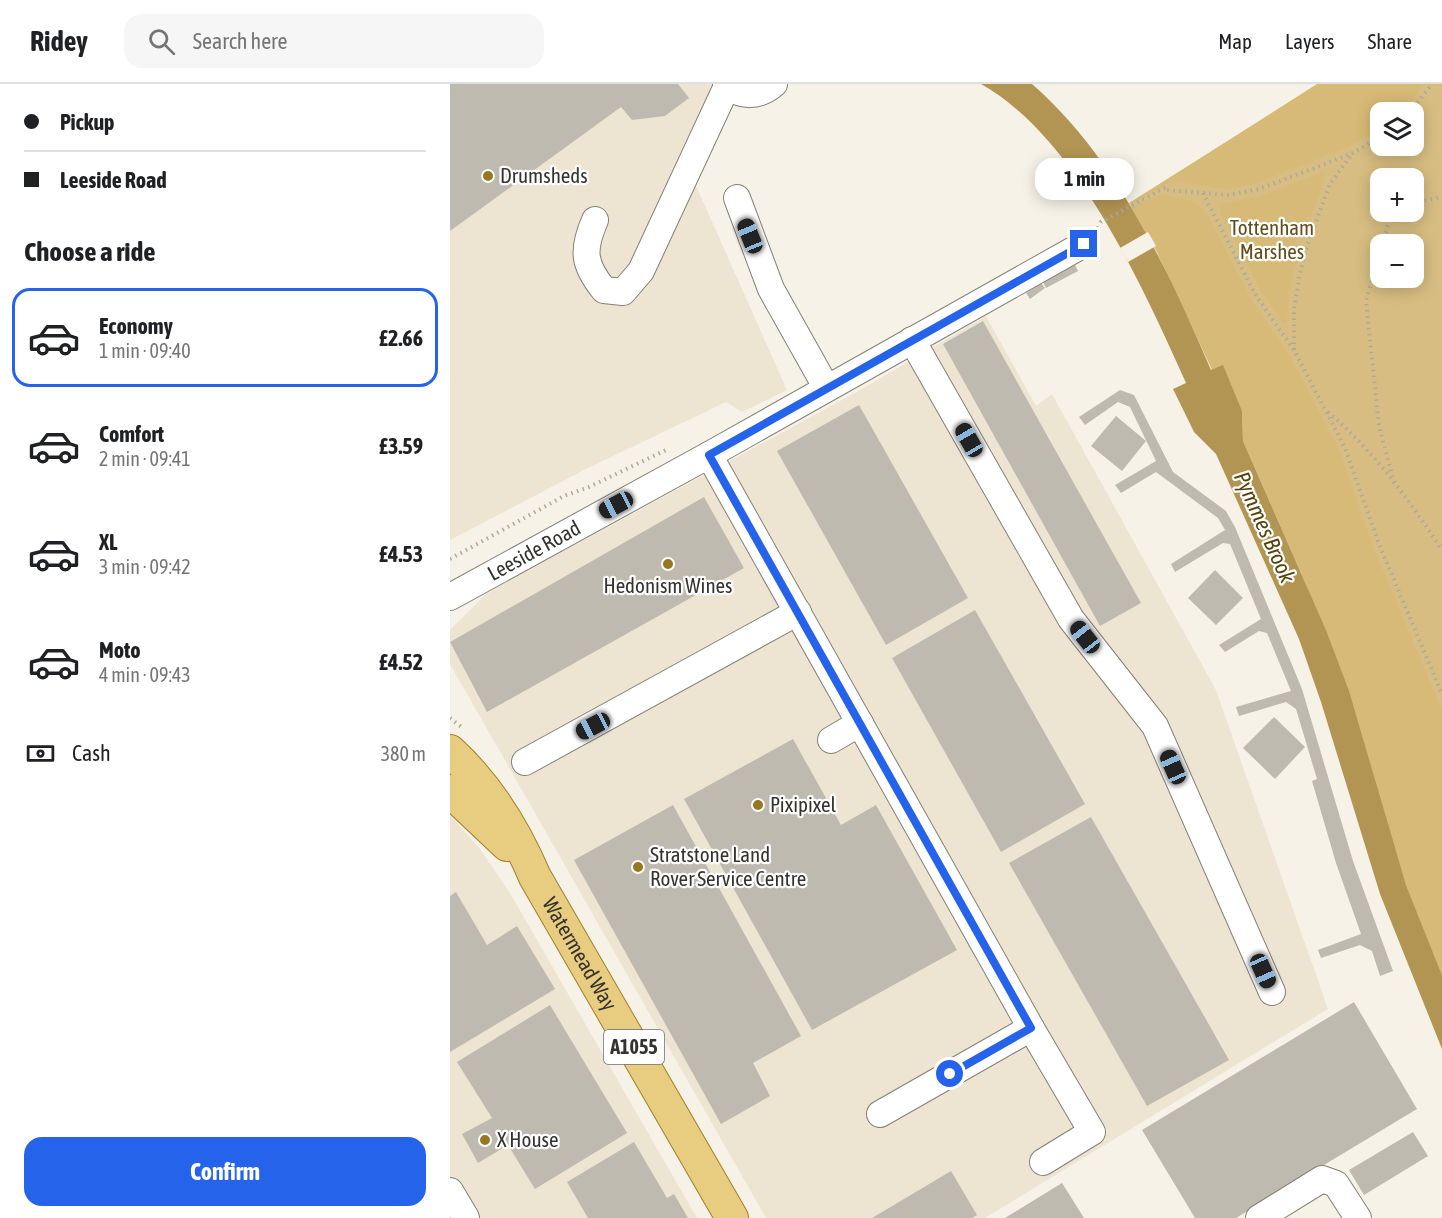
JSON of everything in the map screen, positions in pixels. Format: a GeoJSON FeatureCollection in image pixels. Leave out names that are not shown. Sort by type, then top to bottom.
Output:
{"type":"FeatureCollection","features":[{"type":"Feature","properties":{"kind":"main road","name":"Watermead Way"},"geometry":{"type":"LineString","coordinates":[[450,751],[495,802],[517,838],[535,877],[732,1218]]}},
{"type":"Feature","properties":{"kind":"main road","name":"Watermead Way"},"geometry":{"type":"LineString","coordinates":[[450,791],[488,825],[535,877]]}},
{"type":"Feature","properties":{"kind":"street"},"geometry":{"type":"LineString","coordinates":[[595,220],[586,241],[585,254],[594,278],[604,290],[622,292],[641,271],[726,85],[736,92],[749,95],[760,93],[774,84]]}},
{"type":"Feature","properties":{"kind":"street"},"geometry":{"type":"LineString","coordinates":[[737,198],[771,289],[826,387]]}},
{"type":"Feature","properties":{"kind":"street","name":"Leeside Road"},"geometry":{"type":"LineString","coordinates":[[452,594],[709,455],[912,340],[1037,262],[1084,244]]}},
{"type":"Feature","properties":{"kind":"street"},"geometry":{"type":"LineString","coordinates":[[912,340],[1071,620],[1155,726],[1272,992]]}},
{"type":"Feature","properties":{"kind":"street"},"geometry":{"type":"LineString","coordinates":[[709,455],[1031,1028],[1092,1132],[1043,1162]]}},
{"type":"Feature","properties":{"kind":"street"},"geometry":{"type":"LineString","coordinates":[[525,762],[798,612]]}},
{"type":"Feature","properties":{"kind":"street"},"geometry":{"type":"LineString","coordinates":[[831,740],[860,723]]}},
{"type":"Feature","properties":{"kind":"street"},"geometry":{"type":"LineString","coordinates":[[880,1114],[1031,1028]]}},
{"type":"Feature","properties":{"kind":"street"},"geometry":{"type":"LineString","coordinates":[[1259,1218],[1322,1179],[1336,1184],[1358,1218]]}},
{"type":"Feature","properties":{"kind":"street"},"geometry":{"type":"LineString","coordinates":[[450,1191],[466,1218]]}},
{"type":"Feature","properties":{"kind":"path"},"geometry":{"type":"LineString","coordinates":[[1418,102],[1432,84]]}},
{"type":"Feature","properties":{"kind":"path"},"geometry":{"type":"LineString","coordinates":[[1101,222],[1166,187],[1167,190],[1227,195],[1258,189],[1351,154],[1370,143]]}},
{"type":"Feature","properties":{"kind":"path"},"geometry":{"type":"LineString","coordinates":[[1294,350],[1294,309],[1300,273],[1330,184],[1351,154]]}},
{"type":"Feature","properties":{"kind":"path"},"geometry":{"type":"LineString","coordinates":[[1203,193],[1256,294],[1294,350],[1345,448],[1379,544],[1442,694]]}},
{"type":"Feature","properties":{"kind":"path"},"geometry":{"type":"LineString","coordinates":[[1424,201],[1442,197]]}},
{"type":"Feature","properties":{"kind":"path"},"geometry":{"type":"LineString","coordinates":[[1370,287],[1366,301],[1379,426],[1395,486]]}},
{"type":"Feature","properties":{"kind":"path"},"geometry":{"type":"LineString","coordinates":[[1324,409],[1345,426],[1395,486],[1442,550]]}},
{"type":"Feature","properties":{"kind":"path","name":"Leeside Road"},"geometry":{"type":"LineString","coordinates":[[450,559],[564,496],[589,487],[620,471]]}},
{"type":"Feature","properties":{"kind":"shaded area"},"geometry":{"type":"Polygon","coordinates":[[[450,84],[733,84],[693,179],[787,390],[742,412],[726,402],[586,469],[450,540],[450,84]]]}},
{"type":"Feature","properties":{"kind":"shaded area"},"geometry":{"type":"Polygon","coordinates":[[[986,316],[1036,406],[1052,394],[1216,690],[1328,1009],[985,1218],[766,1218],[450,664],[450,630],[485,595],[498,587],[862,389],[986,316]]]}},
{"type":"Feature","properties":{"kind":"shaded area"},"geometry":{"type":"Polygon","coordinates":[[[450,815],[480,849],[510,893],[697,1218],[450,1218],[450,815]]]}},
{"type":"Feature","properties":{"kind":"green space"},"geometry":{"type":"Polygon","coordinates":[[[1317,84],[1424,84],[1411,102],[1370,102],[1370,134],[1348,147],[1257,183],[1227,189],[1173,181],[1129,204],[1317,84]]]}},
{"type":"Feature","properties":{"kind":"green space","name":"Tottenham Marshes"},"geometry":{"type":"Polygon","coordinates":[[[1318,84],[1442,84],[1442,975],[1406,885],[1326,630],[1310,594],[1242,411],[1198,338],[1156,250],[1129,203],[1318,84]]]}},
{"type":"Feature","properties":{"kind":"green space"},"geometry":{"type":"Polygon","coordinates":[[[1321,173],[1325,178],[1305,234],[1299,233],[1293,249],[1299,252],[1290,289],[1287,320],[1283,323],[1261,291],[1220,212],[1220,206],[1261,196],[1321,173]]]}},
{"type":"Feature","properties":{"kind":"green space"},"geometry":{"type":"Polygon","coordinates":[[[1163,194],[1189,200],[1206,212],[1250,297],[1288,353],[1340,451],[1373,547],[1442,710],[1442,975],[1406,885],[1349,691],[1326,630],[1243,441],[1242,411],[1223,365],[1212,370],[1156,250],[1131,207],[1163,194]]]}},
{"type":"Feature","properties":{"kind":"water","name":"Pymmes Brook"},"geometry":{"type":"Polygon","coordinates":[[[981,84],[1032,84],[1062,113],[1089,145],[1137,217],[1177,293],[1211,370],[1223,365],[1242,411],[1243,441],[1326,630],[1349,691],[1406,885],[1442,975],[1442,1049],[1380,894],[1321,702],[1299,639],[1216,454],[1194,432],[1173,389],[1186,383],[1149,303],[1103,217],[1076,177],[1047,140],[1016,108],[981,84]]]}},
{"type":"Feature","properties":{"kind":"pier"},"geometry":{"type":"Polygon","coordinates":[[[1148,232],[1156,246],[1128,262],[1120,248],[1148,232]]]}},
{"type":"Feature","properties":{"kind":"building","name":"Drumsheds"},"geometry":{"type":"Polygon","coordinates":[[[450,84],[678,84],[689,98],[665,116],[632,120],[621,107],[450,231],[450,84]]]}},
{"type":"Feature","properties":{"kind":"building"},"geometry":{"type":"Polygon","coordinates":[[[1075,265],[1078,271],[1046,288],[1043,282],[1075,265]]]}},
{"type":"Feature","properties":{"kind":"building"},"geometry":{"type":"Polygon","coordinates":[[[1041,283],[1045,288],[1030,299],[1026,293],[1041,283]]]}},
{"type":"Feature","properties":{"kind":"building"},"geometry":{"type":"Polygon","coordinates":[[[983,321],[1141,603],[1100,626],[943,344],[983,321]]]}},
{"type":"Feature","properties":{"kind":"building"},"geometry":{"type":"Polygon","coordinates":[[[1120,390],[1134,395],[1173,472],[1226,511],[1235,527],[1302,689],[1353,861],[1393,971],[1380,976],[1372,951],[1360,945],[1321,958],[1318,950],[1361,934],[1336,863],[1312,781],[1317,779],[1296,709],[1286,702],[1239,716],[1236,707],[1291,691],[1267,633],[1259,631],[1225,652],[1219,645],[1261,619],[1230,544],[1223,543],[1175,572],[1171,564],[1225,530],[1218,518],[1156,472],[1121,493],[1115,485],[1156,461],[1130,407],[1118,402],[1085,425],[1079,417],[1120,390]]]}},
{"type":"Feature","properties":{"kind":"building"},"geometry":{"type":"Polygon","coordinates":[[[859,405],[968,598],[886,645],[777,451],[859,405]]]}},
{"type":"Feature","properties":{"kind":"building"},"geometry":{"type":"Polygon","coordinates":[[[1116,416],[1146,441],[1122,471],[1091,446],[1116,416]]]}},
{"type":"Feature","properties":{"kind":"building"},"geometry":{"type":"Polygon","coordinates":[[[704,497],[744,568],[487,712],[450,642],[704,497]]]}},
{"type":"Feature","properties":{"kind":"building"},"geometry":{"type":"Polygon","coordinates":[[[1215,570],[1243,598],[1216,625],[1188,598],[1215,570]]]}},
{"type":"Feature","properties":{"kind":"building"},"geometry":{"type":"Polygon","coordinates":[[[975,610],[1085,804],[1001,852],[892,658],[975,610]]]}},
{"type":"Feature","properties":{"kind":"building"},"geometry":{"type":"Polygon","coordinates":[[[1274,717],[1305,747],[1275,779],[1243,748],[1274,717]]]}},
{"type":"Feature","properties":{"kind":"building"},"geometry":{"type":"Polygon","coordinates":[[[793,739],[841,825],[876,805],[957,950],[812,1030],[684,799],[793,739]]]}},
{"type":"Feature","properties":{"kind":"building"},"geometry":{"type":"Polygon","coordinates":[[[673,805],[801,1036],[753,1063],[770,1096],[721,1124],[574,860],[673,805]]]}},
{"type":"Feature","properties":{"kind":"building"},"geometry":{"type":"Polygon","coordinates":[[[1091,817],[1229,1060],[1147,1106],[1009,863],[1091,817]]]}},
{"type":"Feature","properties":{"kind":"building"},"geometry":{"type":"Polygon","coordinates":[[[456,892],[487,945],[517,926],[555,989],[450,1052],[450,896],[456,892]]]}},
{"type":"Feature","properties":{"kind":"building"},"geometry":{"type":"Polygon","coordinates":[[[1354,1002],[1417,1109],[1236,1218],[1195,1218],[1142,1130],[1354,1002]]]}},
{"type":"Feature","properties":{"kind":"building"},"geometry":{"type":"Polygon","coordinates":[[[550,1005],[627,1133],[535,1189],[508,1145],[478,1163],[462,1134],[492,1118],[457,1062],[550,1005]]]}},
{"type":"Feature","properties":{"kind":"building"},"geometry":{"type":"Polygon","coordinates":[[[1413,1132],[1428,1156],[1364,1195],[1349,1170],[1413,1132]]]}},
{"type":"Feature","properties":{"kind":"building"},"geometry":{"type":"Polygon","coordinates":[[[634,1142],[667,1198],[674,1194],[688,1218],[588,1218],[567,1182],[634,1142]]]}},
{"type":"Feature","properties":{"kind":"building"},"geometry":{"type":"Polygon","coordinates":[[[951,1171],[977,1215],[972,1218],[872,1218],[951,1171]]]}},
{"type":"Feature","properties":{"kind":"building"},"geometry":{"type":"Polygon","coordinates":[[[1062,1183],[1084,1218],[1005,1218],[1062,1183]]]}},
{"type":"Feature","properties":{"kind":"place","name":"Drumsheds"},"geometry":{"type":"Point","coordinates":[488,176]}},
{"type":"Feature","properties":{"kind":"place","name":"Hedonism Wines"},"geometry":{"type":"Point","coordinates":[668,564]}},
{"type":"Feature","properties":{"kind":"place","name":"Pixipixel"},"geometry":{"type":"Point","coordinates":[758,805]}},
{"type":"Feature","properties":{"kind":"place","name":"Stratstone Land Rover Service Centre"},"geometry":{"type":"Point","coordinates":[638,867]}},
{"type":"Feature","properties":{"kind":"place","name":"X House"},"geometry":{"type":"Point","coordinates":[485,1140]}},
{"type":"Feature","properties":{"kind":"route"},"geometry":{"type":"LineString","coordinates":[[950,1074],[1031,1028],[709,455],[826,387],[1084,244]]}}]}
